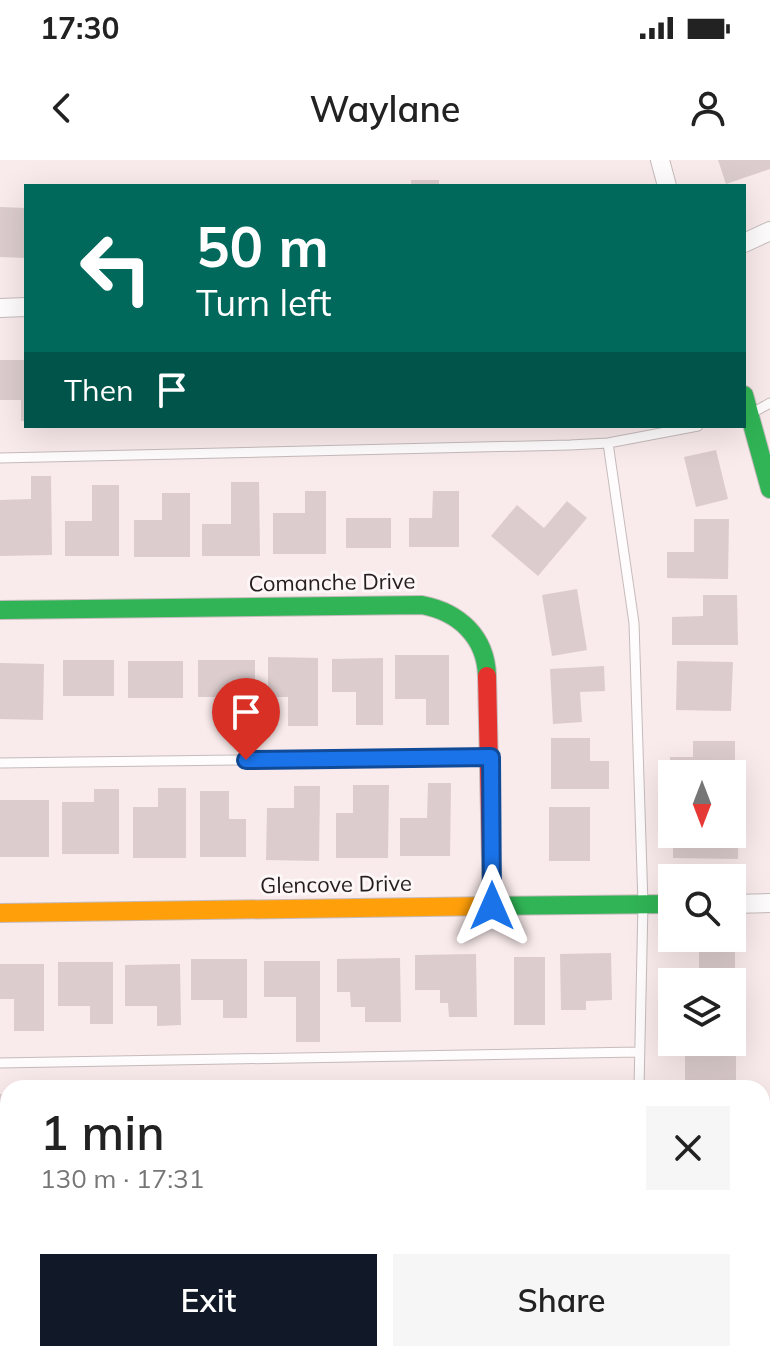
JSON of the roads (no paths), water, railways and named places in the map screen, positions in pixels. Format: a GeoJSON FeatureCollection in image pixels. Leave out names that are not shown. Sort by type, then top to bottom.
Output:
{"type":"FeatureCollection","features":[{"type":"Feature","properties":{"kind":"street"},"geometry":{"type":"LineString","coordinates":[[660,160],[666,184]]}},
{"type":"Feature","properties":{"kind":"street"},"geometry":{"type":"LineString","coordinates":[[746,242],[770,231]]}},
{"type":"Feature","properties":{"kind":"street"},"geometry":{"type":"LineString","coordinates":[[0,308],[24,307]]}},
{"type":"Feature","properties":{"kind":"street"},"geometry":{"type":"LineString","coordinates":[[747,414],[770,489]]}},
{"type":"Feature","properties":{"kind":"street","name":"Comanche Drive"},"geometry":{"type":"LineString","coordinates":[[0,610],[438,607],[460,617],[477,636],[487,662],[492,906]]}},
{"type":"Feature","properties":{"kind":"street"},"geometry":{"type":"LineString","coordinates":[[746,904],[770,903]]}},
{"type":"Feature","properties":{"kind":"street","name":"Glencove Drive"},"geometry":{"type":"LineString","coordinates":[[0,913],[658,904]]}},
{"type":"Feature","properties":{"kind":"lane"},"geometry":{"type":"LineString","coordinates":[[747,414],[770,403]]}},
{"type":"Feature","properties":{"kind":"lane"},"geometry":{"type":"LineString","coordinates":[[0,458],[334,453],[608,443],[687,428]]}},
{"type":"Feature","properties":{"kind":"lane"},"geometry":{"type":"LineString","coordinates":[[608,443],[634,623],[643,904],[639,1080]]}},
{"type":"Feature","properties":{"kind":"lane"},"geometry":{"type":"LineString","coordinates":[[0,763],[491,757]]}},
{"type":"Feature","properties":{"kind":"lane"},"geometry":{"type":"LineString","coordinates":[[0,1063],[639,1052]]}}]}
